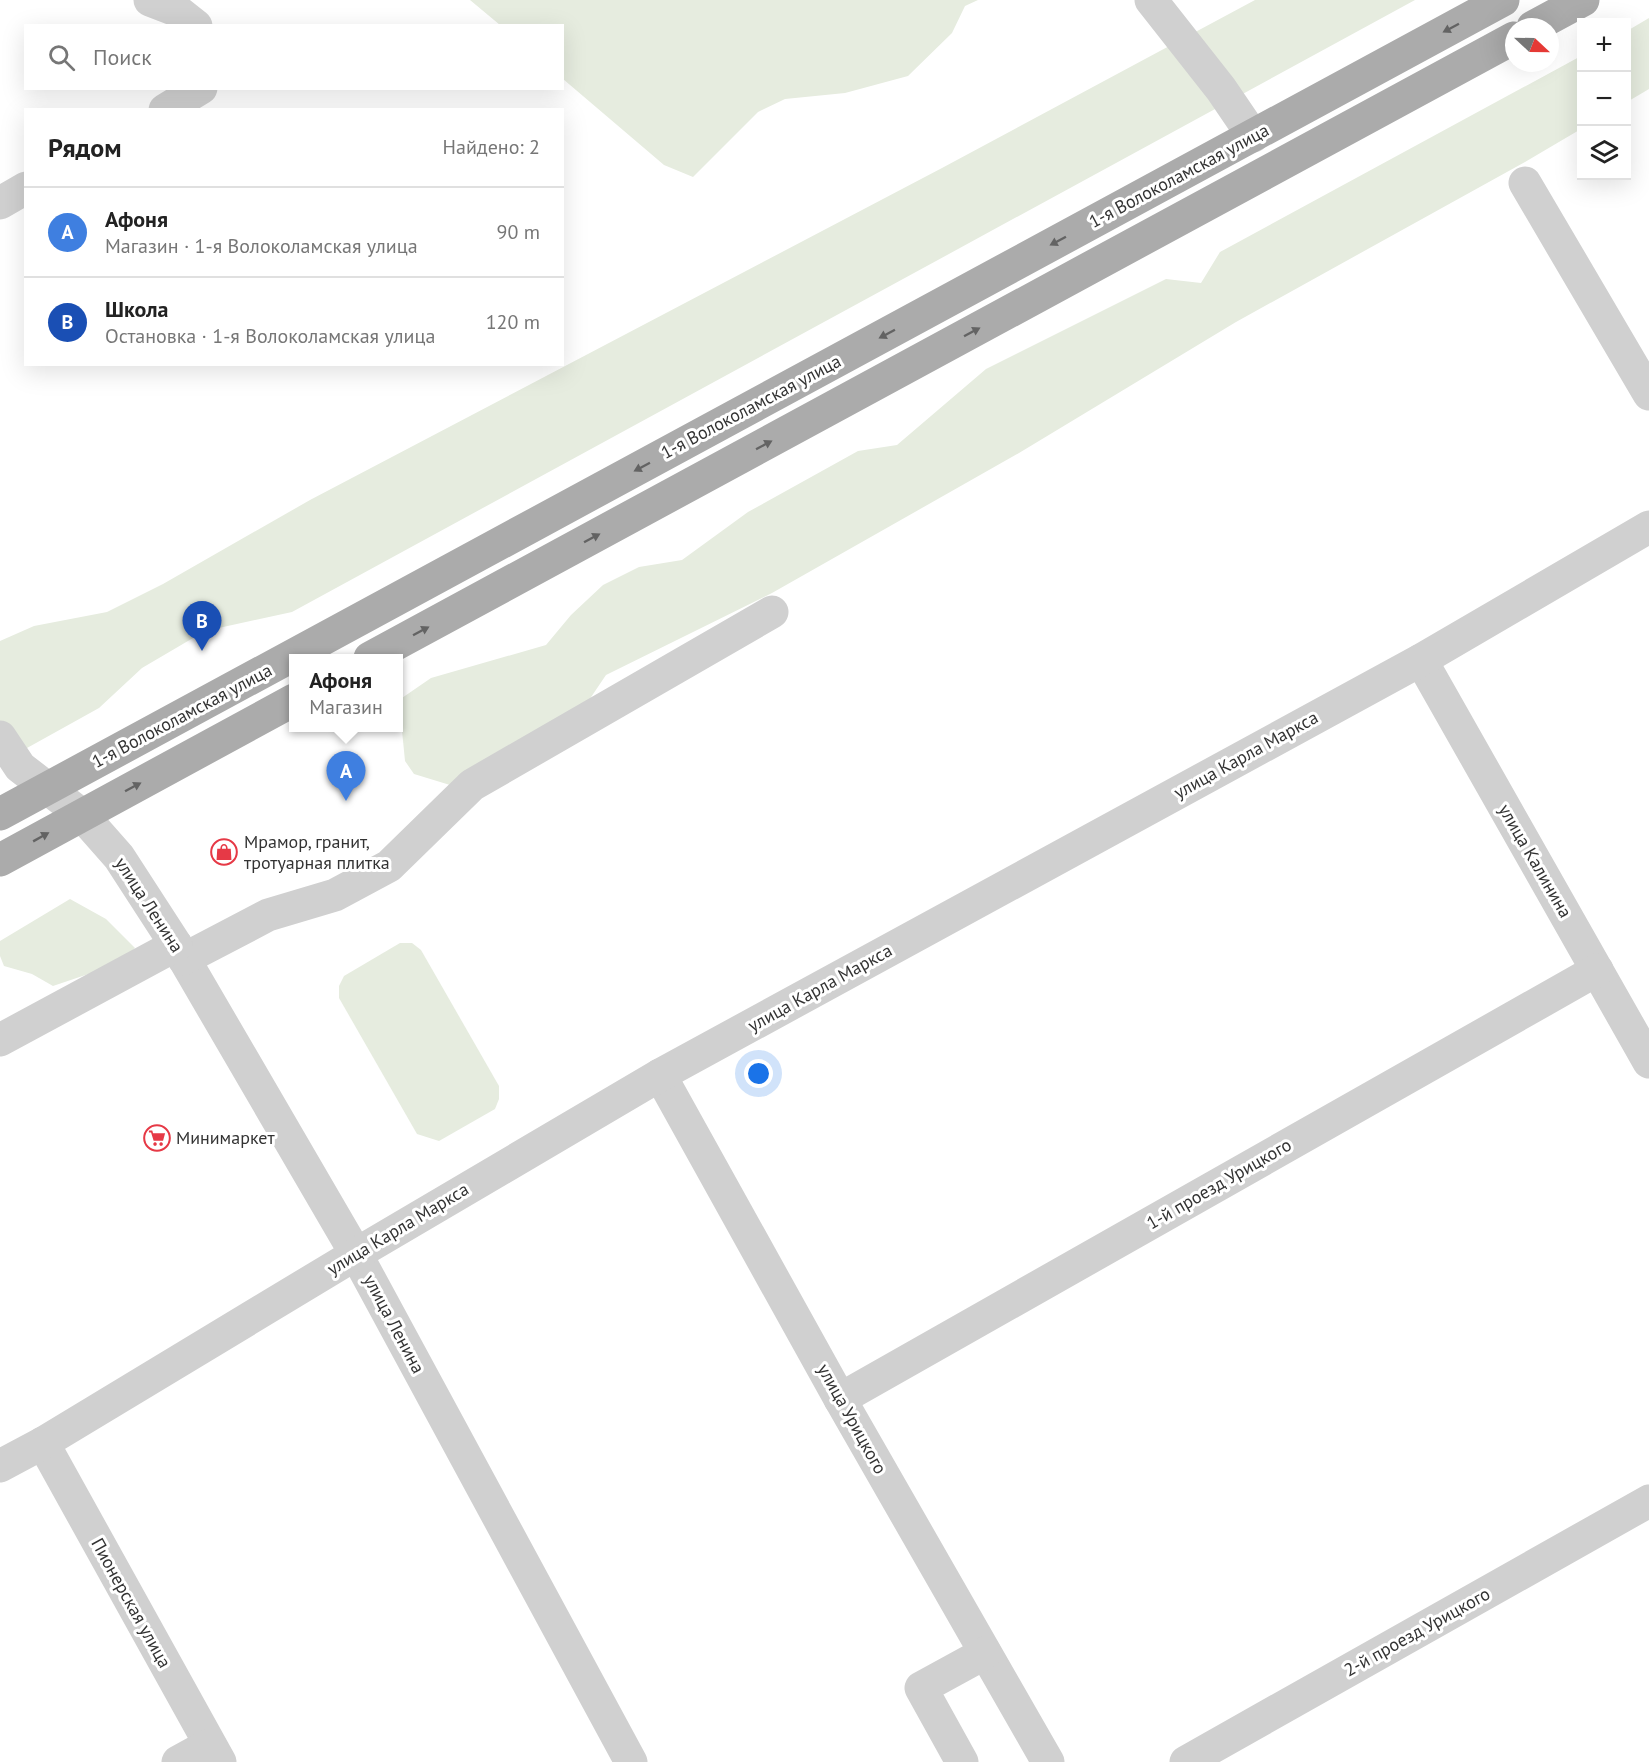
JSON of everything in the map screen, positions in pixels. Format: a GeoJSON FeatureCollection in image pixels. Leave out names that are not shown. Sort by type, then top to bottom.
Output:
{"type":"FeatureCollection","features":[{"type":"Feature","properties":{"kind":"main road","name":"1-я Волоколамская улица"},"geometry":{"type":"LineString","coordinates":[[296,654],[1503,0]]}},
{"type":"Feature","properties":{"kind":"main road"},"geometry":{"type":"LineString","coordinates":[[1550,18],[1583,0]]}},
{"type":"Feature","properties":{"kind":"main road","name":"1-я Волоколамская улица"},"geometry":{"type":"LineString","coordinates":[[377,654],[1505,43]]}},
{"type":"Feature","properties":{"kind":"main road","name":"1-я Волоколамская улица"},"geometry":{"type":"LineString","coordinates":[[0,814],[289,658]]}},
{"type":"Feature","properties":{"kind":"main road"},"geometry":{"type":"LineString","coordinates":[[0,860],[289,703]]}},
{"type":"Feature","properties":{"kind":"street"},"geometry":{"type":"LineString","coordinates":[[150,0],[176,10],[194,24]]}},
{"type":"Feature","properties":{"kind":"street"},"geometry":{"type":"LineString","coordinates":[[1151,0],[1221,88],[1253,136]]}},
{"type":"Feature","properties":{"kind":"street"},"geometry":{"type":"LineString","coordinates":[[168,108],[198,90]]}},
{"type":"Feature","properties":{"kind":"street"},"geometry":{"type":"LineString","coordinates":[[1525,183],[1649,394]]}},
{"type":"Feature","properties":{"kind":"street"},"geometry":{"type":"LineString","coordinates":[[0,203],[24,189]]}},
{"type":"Feature","properties":{"kind":"street","name":"улица Карла Маркса"},"geometry":{"type":"LineString","coordinates":[[0,1466],[43,1443],[356,1254],[660,1075],[1421,660],[1649,527]]}},
{"type":"Feature","properties":{"kind":"street"},"geometry":{"type":"LineString","coordinates":[[0,1040],[180,952],[268,915],[335,894],[389,866],[472,785],[772,612]]}},
{"type":"Feature","properties":{"kind":"street","name":"улица Калинина"},"geometry":{"type":"LineString","coordinates":[[1421,660],[1649,1062]]}},
{"type":"Feature","properties":{"kind":"street","name":"улица Ленина"},"geometry":{"type":"LineString","coordinates":[[0,737],[20,767],[81,815],[119,857],[180,952],[356,1254],[631,1762]]}},
{"type":"Feature","properties":{"kind":"street","name":"1-й проезд Урицкого"},"geometry":{"type":"LineString","coordinates":[[840,1399],[1597,970]]}},
{"type":"Feature","properties":{"kind":"street","name":"улица Урицкого"},"geometry":{"type":"LineString","coordinates":[[660,1075],[840,1399],[1048,1762]]}},
{"type":"Feature","properties":{"kind":"street","name":"Пионерская улица"},"geometry":{"type":"LineString","coordinates":[[43,1443],[214,1754]]}},
{"type":"Feature","properties":{"kind":"street","name":"2-й проезд Урицкого"},"geometry":{"type":"LineString","coordinates":[[1185,1762],[1649,1501]]}},
{"type":"Feature","properties":{"kind":"street"},"geometry":{"type":"LineString","coordinates":[[962,1762],[921,1689],[985,1653]]}},
{"type":"Feature","properties":{"kind":"street"},"geometry":{"type":"LineString","coordinates":[[178,1762],[214,1754]]}},
{"type":"Feature","properties":{"kind":"shaded area"},"geometry":{"type":"Polygon","coordinates":[[[470,0],[978,0],[965,6],[952,33],[908,76],[845,93],[785,99],[758,112],[693,177],[664,165],[564,80],[564,24],[499,24],[470,0]]]}},
{"type":"Feature","properties":{"kind":"shaded area"},"geometry":{"type":"Polygon","coordinates":[[[1255,0],[1415,0],[292,612],[205,631],[142,668],[99,708],[0,763],[0,641],[34,626],[107,612],[163,584],[310,500],[942,168],[1255,0]]]}},
{"type":"Feature","properties":{"kind":"shaded area"},"geometry":{"type":"Polygon","coordinates":[[[1649,18],[1649,89],[1631,100],[1631,72],[1631,29],[1649,18]]]}},
{"type":"Feature","properties":{"kind":"shaded area"},"geometry":{"type":"Polygon","coordinates":[[[1577,58],[1577,131],[1236,322],[1019,453],[772,593],[606,675],[583,709],[450,785],[414,774],[405,761],[402,732],[403,697],[431,678],[546,645],[571,615],[603,585],[639,567],[682,560],[748,512],[858,451],[897,445],[986,369],[1166,279],[1201,283],[1220,252],[1552,72],[1559,72],[1559,68],[1577,58]]]}},
{"type":"Feature","properties":{"kind":"shaded area"},"geometry":{"type":"Polygon","coordinates":[[[70,899],[106,919],[135,948],[118,964],[53,986],[32,974],[4,966],[0,956],[0,941],[70,899]]]}},
{"type":"Feature","properties":{"kind":"shaded area"},"geometry":{"type":"Polygon","coordinates":[[[400,943],[412,943],[421,950],[499,1086],[499,1099],[495,1109],[439,1141],[417,1134],[339,998],[339,986],[344,976],[400,943]]]}},
{"type":"Feature","properties":{"kind":"place","name":"Школа"},"geometry":{"type":"Point","coordinates":[202,651]}},
{"type":"Feature","properties":{"kind":"place","name":"Афоня"},"geometry":{"type":"Point","coordinates":[346,801]}},
{"type":"Feature","properties":{"kind":"place","name":"Мрамор, гранит, тротуарная плитка"},"geometry":{"type":"Point","coordinates":[224,852]}},
{"type":"Feature","properties":{"kind":"place","name":"Минимаркет"},"geometry":{"type":"Point","coordinates":[157,1138]}}]}
